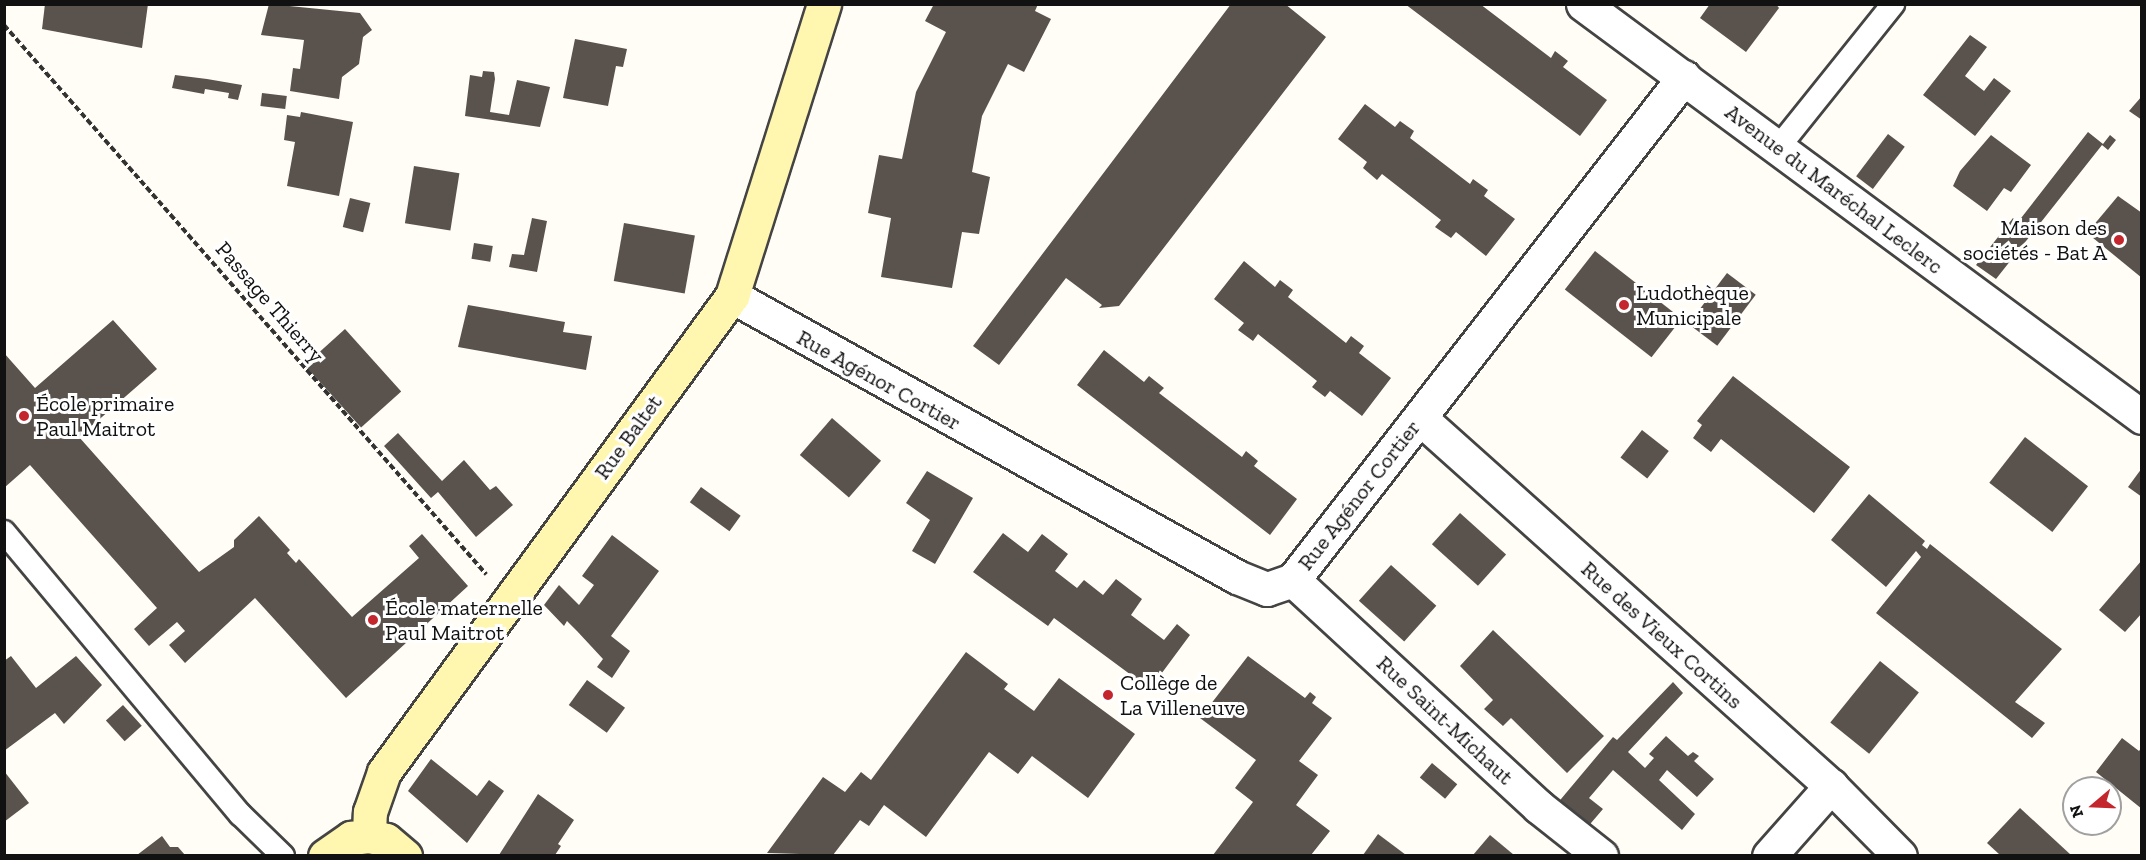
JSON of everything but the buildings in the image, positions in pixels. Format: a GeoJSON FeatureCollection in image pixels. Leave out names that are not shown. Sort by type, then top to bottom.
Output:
{"type":"FeatureCollection","features":[{"type":"Feature","properties":{"kind":"street","name":"Rue Baltet"},"geometry":{"type":"LineString","coordinates":[[369,836],[370,812],[384,772],[732,296],[773,177],[824,4]]}},
{"type":"Feature","properties":{"kind":"street","name":"Avenue du Maréchal Leclerc"},"geometry":{"type":"LineString","coordinates":[[1583,4],[2142,417]]}},
{"type":"Feature","properties":{"kind":"street","name":"Rue Agénor Cortier"},"geometry":{"type":"LineString","coordinates":[[732,296],[1237,577],[1267,589],[1293,580],[1684,77]]}},
{"type":"Feature","properties":{"kind":"street","name":"Rue des Vieux Cortins"},"geometry":{"type":"LineString","coordinates":[[1420,418],[1831,786],[1900,855]]}},
{"type":"Feature","properties":{"kind":"street","name":"Rue Saint-Michaut"},"geometry":{"type":"LineString","coordinates":[[1293,580],[1539,807],[1600,855]]}},
{"type":"Feature","properties":{"kind":"street"},"geometry":{"type":"LineString","coordinates":[[1769,855],[1831,786]]}},
{"type":"Feature","properties":{"kind":"street"},"geometry":{"type":"LineString","coordinates":[[325,855],[351,838],[369,836],[386,840],[405,855]]}},
{"type":"Feature","properties":{"kind":"lane"},"geometry":{"type":"LineString","coordinates":[[1777,149],[1893,4]]}},
{"type":"Feature","properties":{"kind":"lane"},"geometry":{"type":"LineString","coordinates":[[4,532],[240,814],[284,855]]}},
{"type":"Feature","properties":{"kind":"path","name":"Passage Thierry"},"geometry":{"type":"LineString","coordinates":[[4,25],[510,602]]}},
{"type":"Feature","properties":{"kind":"place","name":"Maison des sociétés - Bat A"},"geometry":{"type":"Point","coordinates":[2119,240]}},
{"type":"Feature","properties":{"kind":"place","name":"Ludothèque Municipale"},"geometry":{"type":"Point","coordinates":[1624,305]}},
{"type":"Feature","properties":{"kind":"place","name":"École primaire Paul Maitrot"},"geometry":{"type":"Point","coordinates":[24,416]}},
{"type":"Feature","properties":{"kind":"place","name":"École maternelle Paul Maitrot"},"geometry":{"type":"Point","coordinates":[373,620]}},
{"type":"Feature","properties":{"kind":"place","name":"Collège de La Villeneuve"},"geometry":{"type":"Point","coordinates":[1108,695]}}]}
